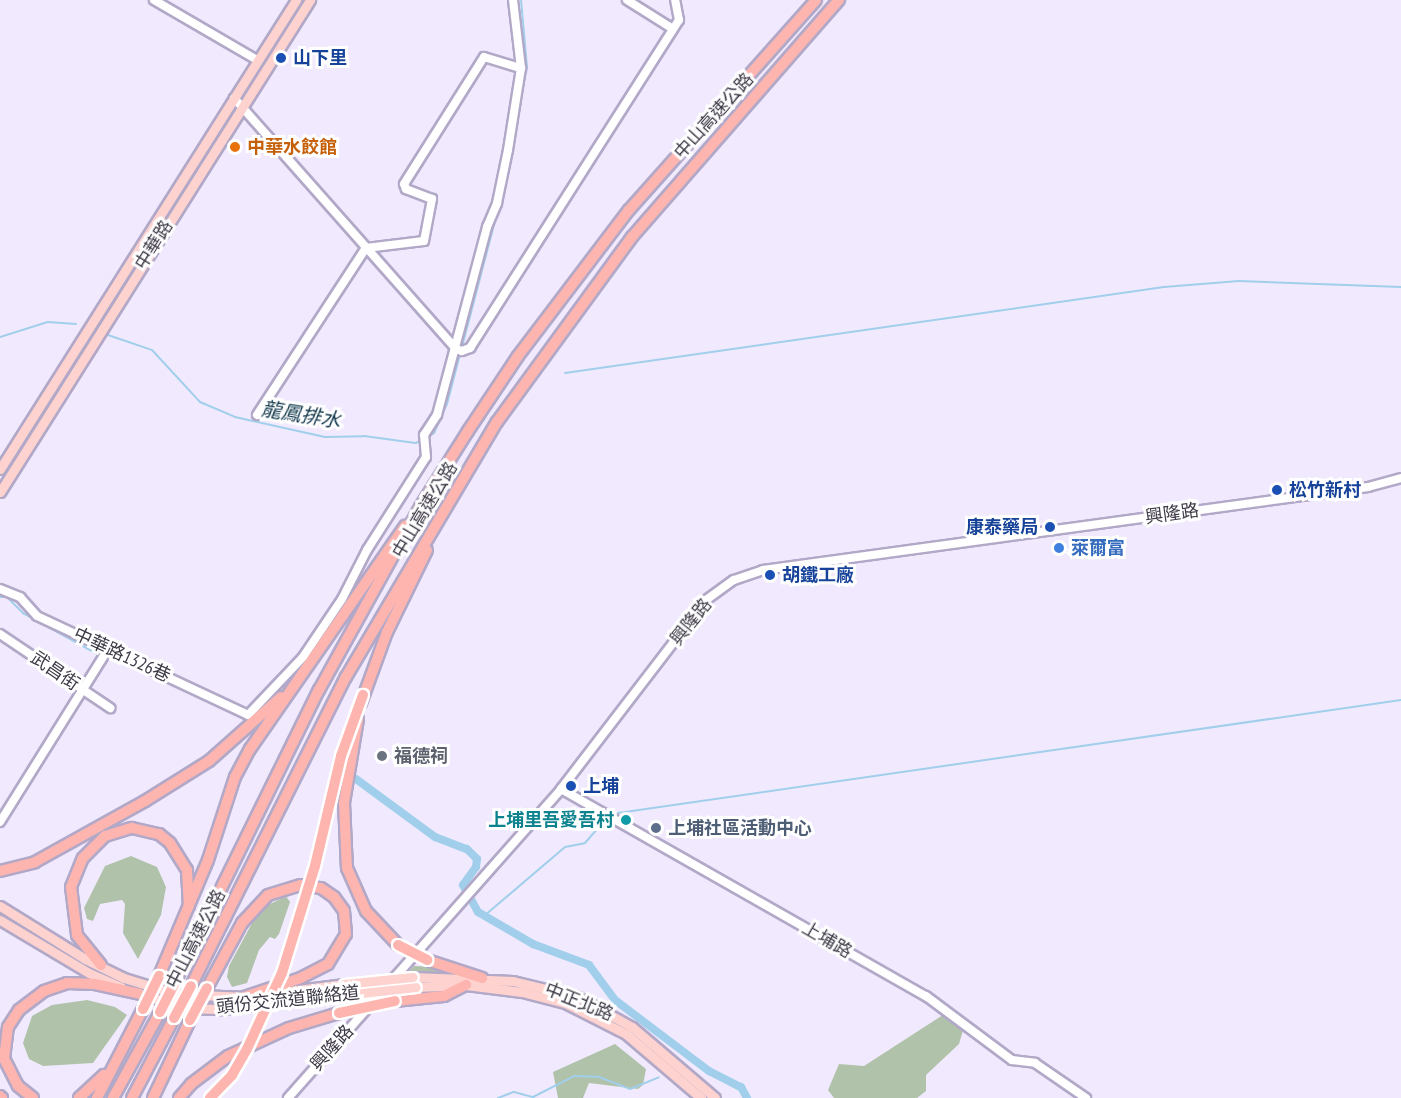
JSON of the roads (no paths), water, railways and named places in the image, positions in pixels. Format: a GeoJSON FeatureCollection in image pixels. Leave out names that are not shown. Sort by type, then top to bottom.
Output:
{"type":"FeatureCollection","features":[{"type":"Feature","properties":{"kind":"highway","name":"中山高速公路"},"geometry":{"type":"LineString","coordinates":[[113,1098],[160,1012],[319,690],[420,507],[519,356],[574,280],[630,210],[816,0]]}},
{"type":"Feature","properties":{"kind":"highway","name":"中山高速公路"},"geometry":{"type":"LineString","coordinates":[[132,1098],[191,986],[346,677],[434,527],[521,387],[593,287],[690,167],[839,0]]}},
{"type":"Feature","properties":{"kind":"highway"},"geometry":{"type":"LineString","coordinates":[[97,1098],[159,976],[189,906],[235,777],[250,749],[420,507]]}},
{"type":"Feature","properties":{"kind":"highway"},"geometry":{"type":"LineString","coordinates":[[210,1098],[232,1075],[247,1049],[282,973],[315,866],[341,756],[387,632],[432,540],[434,527]]}},
{"type":"Feature","properties":{"kind":"highway"},"geometry":{"type":"LineString","coordinates":[[0,871],[35,862],[209,761],[261,718],[321,649]]}},
{"type":"Feature","properties":{"kind":"highway"},"geometry":{"type":"LineString","coordinates":[[363,695],[344,803],[347,868],[366,911],[398,945],[427,960],[482,978]]}},
{"type":"Feature","properties":{"kind":"highway"},"geometry":{"type":"LineString","coordinates":[[101,965],[77,935],[71,887],[83,858],[105,836],[132,828],[159,834],[170,843],[187,870],[189,906]]}},
{"type":"Feature","properties":{"kind":"highway"},"geometry":{"type":"LineString","coordinates":[[153,1098],[190,1020],[242,923],[268,895],[301,885],[321,888],[334,897],[344,911],[346,934],[328,964],[301,978],[241,998]]}},
{"type":"Feature","properties":{"kind":"highway"},"geometry":{"type":"LineString","coordinates":[[33,1098],[18,1086],[4,1059],[6,1035],[19,1010],[44,991],[67,984],[95,984],[140,994]]}},
{"type":"Feature","properties":{"kind":"highway"},"geometry":{"type":"LineString","coordinates":[[179,1098],[191,1083],[228,1056],[289,1028],[339,1012],[395,1001],[444,996],[466,985]]}},
{"type":"Feature","properties":{"kind":"highway"},"geometry":{"type":"LineString","coordinates":[[79,1098],[111,1069]]}},
{"type":"Feature","properties":{"kind":"main road","name":"中華路"},"geometry":{"type":"LineString","coordinates":[[0,469],[296,0]]}},
{"type":"Feature","properties":{"kind":"main road","name":"中華路"},"geometry":{"type":"LineString","coordinates":[[0,492],[310,0]]}},
{"type":"Feature","properties":{"kind":"main road"},"geometry":{"type":"LineString","coordinates":[[257,60],[267,66]]}},
{"type":"Feature","properties":{"kind":"main road","name":"頭份交流道聯絡道"},"geometry":{"type":"LineString","coordinates":[[0,906],[85,959],[124,978],[176,994],[241,998],[344,984],[414,982]]}},
{"type":"Feature","properties":{"kind":"main road","name":"頭份交流道聯絡道"},"geometry":{"type":"LineString","coordinates":[[0,920],[89,973],[140,994],[189,1008],[211,1009],[344,995],[414,982]]}},
{"type":"Feature","properties":{"kind":"main road","name":"中正北路"},"geometry":{"type":"LineString","coordinates":[[414,982],[482,978],[543,986],[597,1005],[648,1038],[715,1098]]}},
{"type":"Feature","properties":{"kind":"main road","name":"中正北路"},"geometry":{"type":"LineString","coordinates":[[414,982],[466,985],[545,997],[582,1009],[634,1040],[701,1098]]}},
{"type":"Feature","properties":{"kind":"street"},"geometry":{"type":"LineString","coordinates":[[154,0],[257,60]]}},
{"type":"Feature","properties":{"kind":"street"},"geometry":{"type":"LineString","coordinates":[[456,349],[487,227],[497,203],[521,68],[513,0]]}},
{"type":"Feature","properties":{"kind":"street"},"geometry":{"type":"LineString","coordinates":[[627,0],[673,29]]}},
{"type":"Feature","properties":{"kind":"street"},"geometry":{"type":"LineString","coordinates":[[456,349],[470,348],[673,29],[679,15],[675,0]]}},
{"type":"Feature","properties":{"kind":"street"},"geometry":{"type":"LineString","coordinates":[[257,415],[366,248],[424,241],[432,199],[406,189],[404,184],[484,57],[521,68]]}},
{"type":"Feature","properties":{"kind":"street"},"geometry":{"type":"LineString","coordinates":[[234,98],[243,104],[456,349]]}},
{"type":"Feature","properties":{"kind":"street","name":"中華路1326巷"},"geometry":{"type":"LineString","coordinates":[[0,589],[20,597],[37,616],[106,652],[249,715],[303,657],[329,620],[367,550],[426,457],[424,435],[437,415],[456,349]]}},
{"type":"Feature","properties":{"kind":"street","name":"興隆路"},"geometry":{"type":"LineString","coordinates":[[288,1098],[561,789],[706,600],[734,580],[753,572],[1357,488],[1399,478]]}},
{"type":"Feature","properties":{"kind":"street","name":"武昌街"},"geometry":{"type":"LineString","coordinates":[[0,634],[110,708]]}},
{"type":"Feature","properties":{"kind":"street"},"geometry":{"type":"LineString","coordinates":[[0,822],[106,652]]}},
{"type":"Feature","properties":{"kind":"street","name":"上埔路"},"geometry":{"type":"LineString","coordinates":[[561,789],[926,996],[1012,1060],[1035,1063],[1086,1098]]}},
{"type":"Feature","properties":{"kind":"waterway"},"geometry":{"type":"LineString","coordinates":[[518,110],[527,67],[521,0]]}},
{"type":"Feature","properties":{"kind":"waterway"},"geometry":{"type":"LineString","coordinates":[[428,437],[434,433],[447,404],[498,210]]}},
{"type":"Feature","properties":{"kind":"waterway"},"geometry":{"type":"LineString","coordinates":[[565,373],[1164,287],[1239,281],[1401,287]]}},
{"type":"Feature","properties":{"kind":"waterway","name":"龍鳳排水"},"geometry":{"type":"LineString","coordinates":[[0,337],[48,322],[76,324]]}},
{"type":"Feature","properties":{"kind":"waterway","name":"龍鳳排水"},"geometry":{"type":"LineString","coordinates":[[108,335],[152,350],[200,402],[235,417],[325,437],[364,436],[416,443],[423,439]]}},
{"type":"Feature","properties":{"kind":"waterway"},"geometry":{"type":"LineString","coordinates":[[0,597],[7,597],[23,613],[101,656]]}},
{"type":"Feature","properties":{"kind":"waterway"},"geometry":{"type":"LineString","coordinates":[[107,657],[204,698]]}},
{"type":"Feature","properties":{"kind":"waterway"},"geometry":{"type":"LineString","coordinates":[[611,814],[1401,700]]}},
{"type":"Feature","properties":{"kind":"waterway"},"geometry":{"type":"LineString","coordinates":[[356,779],[435,837],[467,849],[477,859],[476,867],[463,885],[478,912],[533,944],[589,965],[615,1000],[709,1071],[741,1087],[747,1098]]}},
{"type":"Feature","properties":{"kind":"waterway"},"geometry":{"type":"LineString","coordinates":[[484,916],[565,847],[585,843],[607,818]]}},
{"type":"Feature","properties":{"kind":"waterway"},"geometry":{"type":"LineString","coordinates":[[498,1098],[514,1092],[533,1097],[574,1076],[599,1077],[630,1089],[659,1077]]}},
{"type":"Feature","properties":{"kind":"place","name":"山下里"},"geometry":{"type":"Point","coordinates":[281,58]}},
{"type":"Feature","properties":{"kind":"place","name":"中華水餃館"},"geometry":{"type":"Point","coordinates":[235,147]}},
{"type":"Feature","properties":{"kind":"place","name":"松竹新村"},"geometry":{"type":"Point","coordinates":[1277,490]}},
{"type":"Feature","properties":{"kind":"place","name":"康泰藥局"},"geometry":{"type":"Point","coordinates":[1050,527]}},
{"type":"Feature","properties":{"kind":"place","name":"萊爾富"},"geometry":{"type":"Point","coordinates":[1059,548]}},
{"type":"Feature","properties":{"kind":"place","name":"胡鐵工廠"},"geometry":{"type":"Point","coordinates":[770,575]}},
{"type":"Feature","properties":{"kind":"place","name":"福德祠"},"geometry":{"type":"Point","coordinates":[382,756]}},
{"type":"Feature","properties":{"kind":"place","name":"上埔"},"geometry":{"type":"Point","coordinates":[571,786]}},
{"type":"Feature","properties":{"kind":"place","name":"上埔里吾愛吾村"},"geometry":{"type":"Point","coordinates":[626,820]}},
{"type":"Feature","properties":{"kind":"place","name":"上埔社區活動中心"},"geometry":{"type":"Point","coordinates":[656,828]}}]}
